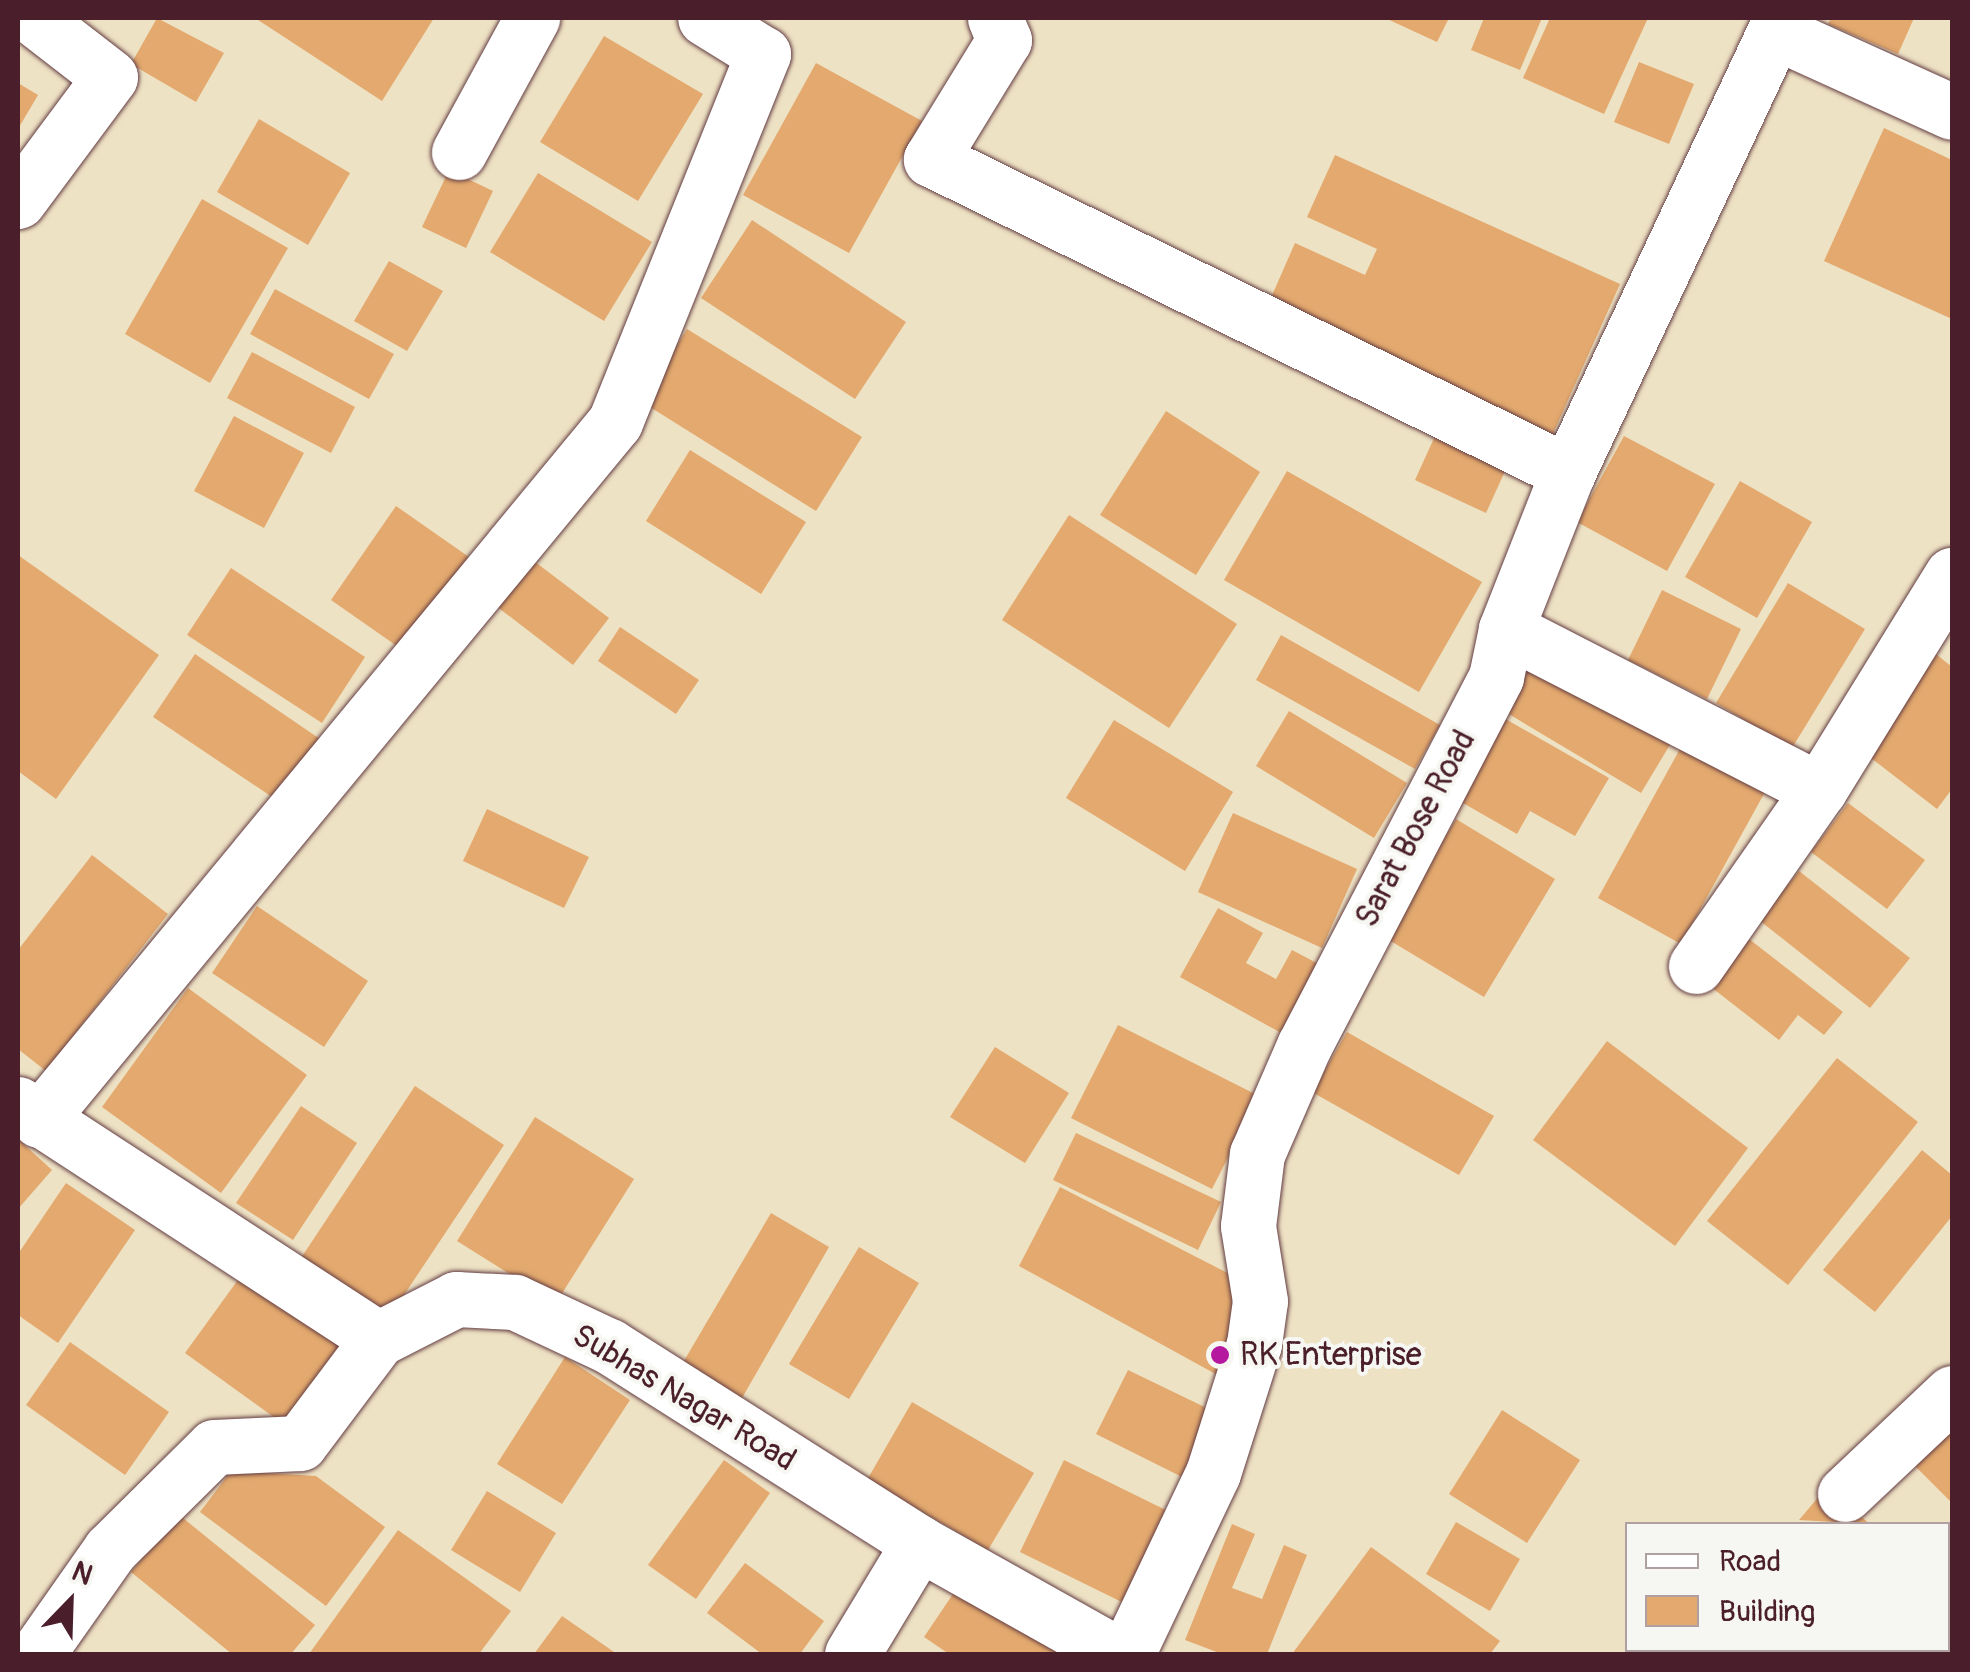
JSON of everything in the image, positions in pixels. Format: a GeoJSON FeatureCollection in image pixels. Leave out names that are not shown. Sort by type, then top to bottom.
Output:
{"type":"FeatureCollection","features":[{"type":"Feature","properties":{"kind":"street"},"geometry":{"type":"LineString","coordinates":[[18,201],[110,77],[34,18]]}},
{"type":"Feature","properties":{"kind":"street"},"geometry":{"type":"LineString","coordinates":[[458,152],[532,18]]}},
{"type":"Feature","properties":{"kind":"street"},"geometry":{"type":"LineString","coordinates":[[37,1654],[110,1550],[214,1447],[300,1443],[378,1339],[28,1112],[615,422],[771,36],[704,18]]}},
{"type":"Feature","properties":{"kind":"street"},"geometry":{"type":"LineString","coordinates":[[995,18],[1004,40],[931,159],[1568,472]]}},
{"type":"Feature","properties":{"kind":"street"},"geometry":{"type":"LineString","coordinates":[[1779,24],[1952,112]]}},
{"type":"Feature","properties":{"kind":"street","name":"Sarat Bose Road"},"geometry":{"type":"LineString","coordinates":[[1127,1654],[1213,1473],[1254,1344],[1260,1301],[1248,1191],[1257,1154],[1320,1014],[1496,677],[1506,629],[1568,472],[1779,24]]}},
{"type":"Feature","properties":{"kind":"street"},"geometry":{"type":"LineString","coordinates":[[1696,966],[1819,790],[1952,575]]}},
{"type":"Feature","properties":{"kind":"street"},"geometry":{"type":"LineString","coordinates":[[1506,629],[1819,790]]}},
{"type":"Feature","properties":{"kind":"street","name":"Subhas Nagar Road"},"geometry":{"type":"LineString","coordinates":[[378,1339],[456,1299],[514,1302],[609,1346],[919,1543],[1117,1654]]}},
{"type":"Feature","properties":{"kind":"street"},"geometry":{"type":"LineString","coordinates":[[1844,1494],[1952,1393]]}},
{"type":"Feature","properties":{"kind":"street"},"geometry":{"type":"LineString","coordinates":[[852,1654],[919,1543]]}},
{"type":"Feature","properties":{"kind":"building"},"geometry":{"type":"Polygon","coordinates":[[[157,18],[224,53],[196,102],[131,64],[157,18]]]}},
{"type":"Feature","properties":{"kind":"building"},"geometry":{"type":"Polygon","coordinates":[[[255,18],[434,18],[382,101],[255,18]]]}},
{"type":"Feature","properties":{"kind":"building"},"geometry":{"type":"Polygon","coordinates":[[[1385,18],[1449,18],[1437,42],[1385,18]]]}},
{"type":"Feature","properties":{"kind":"building"},"geometry":{"type":"Polygon","coordinates":[[[1484,18],[1542,18],[1520,70],[1471,50],[1484,18]]]}},
{"type":"Feature","properties":{"kind":"building"},"geometry":{"type":"Polygon","coordinates":[[[1550,18],[1648,18],[1604,114],[1523,78],[1550,18]]]}},
{"type":"Feature","properties":{"kind":"building"},"geometry":{"type":"Polygon","coordinates":[[[1831,18],[1914,18],[1898,54],[1828,24],[1831,18]]]}},
{"type":"Feature","properties":{"kind":"building"},"geometry":{"type":"Polygon","coordinates":[[[604,36],[703,94],[638,201],[540,142],[604,36]]]}},
{"type":"Feature","properties":{"kind":"building"},"geometry":{"type":"Polygon","coordinates":[[[1639,62],[1694,84],[1669,144],[1614,122],[1639,62]]]}},
{"type":"Feature","properties":{"kind":"building"},"geometry":{"type":"Polygon","coordinates":[[[816,63],[922,121],[849,253],[743,195],[816,63]]]}},
{"type":"Feature","properties":{"kind":"building"},"geometry":{"type":"Polygon","coordinates":[[[18,83],[38,95],[18,129],[18,83]]]}},
{"type":"Feature","properties":{"kind":"building"},"geometry":{"type":"Polygon","coordinates":[[[259,119],[350,173],[308,245],[217,192],[259,119]]]}},
{"type":"Feature","properties":{"kind":"building"},"geometry":{"type":"Polygon","coordinates":[[[1884,128],[1952,160],[1952,319],[1824,261],[1884,128]]]}},
{"type":"Feature","properties":{"kind":"building"},"geometry":{"type":"Polygon","coordinates":[[[1335,155],[1620,284],[1551,438],[1266,309],[1295,243],[1365,275],[1377,249],[1307,217],[1335,155]]]}},
{"type":"Feature","properties":{"kind":"building"},"geometry":{"type":"Polygon","coordinates":[[[449,170],[493,191],[466,248],[422,227],[449,170]]]}},
{"type":"Feature","properties":{"kind":"building"},"geometry":{"type":"Polygon","coordinates":[[[538,173],[652,242],[604,321],[490,252],[538,173]]]}},
{"type":"Feature","properties":{"kind":"building"},"geometry":{"type":"Polygon","coordinates":[[[202,199],[288,248],[210,383],[125,334],[202,199]]]}},
{"type":"Feature","properties":{"kind":"building"},"geometry":{"type":"Polygon","coordinates":[[[752,220],[906,322],[855,399],[701,298],[752,220]]]}},
{"type":"Feature","properties":{"kind":"building"},"geometry":{"type":"Polygon","coordinates":[[[389,261],[443,291],[407,351],[354,321],[389,261]]]}},
{"type":"Feature","properties":{"kind":"building"},"geometry":{"type":"Polygon","coordinates":[[[275,289],[394,354],[369,399],[250,334],[275,289]]]}},
{"type":"Feature","properties":{"kind":"building"},"geometry":{"type":"Polygon","coordinates":[[[687,329],[862,437],[816,511],[642,402],[687,329]]]}},
{"type":"Feature","properties":{"kind":"building"},"geometry":{"type":"Polygon","coordinates":[[[252,352],[355,407],[331,453],[227,398],[252,352]]]}},
{"type":"Feature","properties":{"kind":"building"},"geometry":{"type":"Polygon","coordinates":[[[1166,411],[1260,472],[1196,575],[1100,515],[1166,411]]]}},
{"type":"Feature","properties":{"kind":"building"},"geometry":{"type":"Polygon","coordinates":[[[234,416],[304,453],[264,528],[194,491],[234,416]]]}},
{"type":"Feature","properties":{"kind":"building"},"geometry":{"type":"Polygon","coordinates":[[[1440,425],[1511,458],[1486,513],[1415,480],[1440,425]]]}},
{"type":"Feature","properties":{"kind":"building"},"geometry":{"type":"Polygon","coordinates":[[[1624,436],[1715,484],[1667,571],[1577,522],[1624,436]]]}},
{"type":"Feature","properties":{"kind":"building"},"geometry":{"type":"Polygon","coordinates":[[[690,450],[806,522],[761,594],[646,521],[690,450]]]}},
{"type":"Feature","properties":{"kind":"building"},"geometry":{"type":"Polygon","coordinates":[[[1287,471],[1482,582],[1419,692],[1224,580],[1287,471]]]}},
{"type":"Feature","properties":{"kind":"building"},"geometry":{"type":"Polygon","coordinates":[[[1740,481],[1812,522],[1757,618],[1685,577],[1740,481]]]}},
{"type":"Feature","properties":{"kind":"building"},"geometry":{"type":"Polygon","coordinates":[[[396,506],[469,557],[404,651],[331,600],[396,506]]]}},
{"type":"Feature","properties":{"kind":"building"},"geometry":{"type":"Polygon","coordinates":[[[1069,515],[1237,624],[1169,728],[1002,620],[1069,515]]]}},
{"type":"Feature","properties":{"kind":"building"},"geometry":{"type":"Polygon","coordinates":[[[522,552],[609,618],[573,665],[487,599],[522,552]]]}},
{"type":"Feature","properties":{"kind":"building"},"geometry":{"type":"Polygon","coordinates":[[[18,555],[159,655],[56,799],[18,771],[18,555]]]}},
{"type":"Feature","properties":{"kind":"building"},"geometry":{"type":"Polygon","coordinates":[[[231,568],[365,657],[322,723],[187,635],[231,568]]]}},
{"type":"Feature","properties":{"kind":"building"},"geometry":{"type":"Polygon","coordinates":[[[1788,583],[1865,629],[1792,748],[1716,703],[1788,583]]]}},
{"type":"Feature","properties":{"kind":"building"},"geometry":{"type":"Polygon","coordinates":[[[1662,590],[1741,629],[1707,699],[1628,660],[1662,590]]]}},
{"type":"Feature","properties":{"kind":"building"},"geometry":{"type":"Polygon","coordinates":[[[620,627],[699,680],[676,714],[598,661],[620,627]]]}},
{"type":"Feature","properties":{"kind":"building"},"geometry":{"type":"Polygon","coordinates":[[[1281,635],[1440,725],[1415,769],[1256,680],[1281,635]]]}},
{"type":"Feature","properties":{"kind":"building"},"geometry":{"type":"Polygon","coordinates":[[[195,654],[320,739],[278,801],[153,717],[195,654]]]}},
{"type":"Feature","properties":{"kind":"building"},"geometry":{"type":"Polygon","coordinates":[[[1936,654],[1952,667],[1952,789],[1937,809],[1862,751],[1936,654]]]}},
{"type":"Feature","properties":{"kind":"building"},"geometry":{"type":"Polygon","coordinates":[[[1527,656],[1671,743],[1641,793],[1497,707],[1527,656]]]}},
{"type":"Feature","properties":{"kind":"building"},"geometry":{"type":"Polygon","coordinates":[[[1289,711],[1407,783],[1374,838],[1256,766],[1289,711]]]}},
{"type":"Feature","properties":{"kind":"building"},"geometry":{"type":"Polygon","coordinates":[[[1495,713],[1609,778],[1575,836],[1530,811],[1517,834],[1449,795],[1495,713]]]}},
{"type":"Feature","properties":{"kind":"building"},"geometry":{"type":"Polygon","coordinates":[[[1114,720],[1233,792],[1185,871],[1066,798],[1114,720]]]}},
{"type":"Feature","properties":{"kind":"building"},"geometry":{"type":"Polygon","coordinates":[[[1681,747],[1765,792],[1681,944],[1598,898],[1681,747]]]}},
{"type":"Feature","properties":{"kind":"building"},"geometry":{"type":"Polygon","coordinates":[[[1848,803],[1925,860],[1887,909],[1811,852],[1848,803]]]}},
{"type":"Feature","properties":{"kind":"building"},"geometry":{"type":"Polygon","coordinates":[[[487,809],[589,857],[564,908],[463,861],[487,809]]]}},
{"type":"Feature","properties":{"kind":"building"},"geometry":{"type":"Polygon","coordinates":[[[1233,813],[1357,869],[1322,948],[1198,892],[1233,813]]]}},
{"type":"Feature","properties":{"kind":"building"},"geometry":{"type":"Polygon","coordinates":[[[1456,819],[1555,879],[1484,997],[1384,937],[1456,819]]]}},
{"type":"Feature","properties":{"kind":"building"},"geometry":{"type":"Polygon","coordinates":[[[92,855],[168,914],[46,1071],[18,1049],[18,950],[92,855]]]}},
{"type":"Feature","properties":{"kind":"building"},"geometry":{"type":"Polygon","coordinates":[[[1799,871],[1910,958],[1870,1008],[1759,920],[1799,871]]]}},
{"type":"Feature","properties":{"kind":"building"},"geometry":{"type":"Polygon","coordinates":[[[257,906],[368,981],[324,1047],[212,973],[257,906]]]}},
{"type":"Feature","properties":{"kind":"building"},"geometry":{"type":"Polygon","coordinates":[[[1218,908],[1263,933],[1246,963],[1276,979],[1292,950],[1330,970],[1292,1039],[1180,977],[1218,908]]]}},
{"type":"Feature","properties":{"kind":"building"},"geometry":{"type":"Polygon","coordinates":[[[1740,932],[1843,1012],[1824,1035],[1798,1015],[1779,1040],[1702,980],[1740,932]]]}},
{"type":"Feature","properties":{"kind":"building"},"geometry":{"type":"Polygon","coordinates":[[[188,988],[307,1075],[221,1193],[102,1107],[188,988]]]}},
{"type":"Feature","properties":{"kind":"building"},"geometry":{"type":"Polygon","coordinates":[[[1118,1025],[1259,1096],[1212,1189],[1071,1118],[1118,1025]]]}},
{"type":"Feature","properties":{"kind":"building"},"geometry":{"type":"Polygon","coordinates":[[[1347,1032],[1494,1116],[1459,1175],[1312,1092],[1347,1032]]]}},
{"type":"Feature","properties":{"kind":"building"},"geometry":{"type":"Polygon","coordinates":[[[1607,1041],[1748,1148],[1675,1246],[1533,1140],[1607,1041]]]}},
{"type":"Feature","properties":{"kind":"building"},"geometry":{"type":"Polygon","coordinates":[[[995,1047],[1069,1093],[1025,1163],[950,1117],[995,1047]]]}},
{"type":"Feature","properties":{"kind":"building"},"geometry":{"type":"Polygon","coordinates":[[[1837,1058],[1918,1122],[1788,1285],[1707,1221],[1837,1058]]]}},
{"type":"Feature","properties":{"kind":"building"},"geometry":{"type":"Polygon","coordinates":[[[415,1086],[504,1145],[390,1316],[301,1258],[415,1086]]]}},
{"type":"Feature","properties":{"kind":"building"},"geometry":{"type":"Polygon","coordinates":[[[301,1106],[357,1143],[293,1240],[236,1203],[301,1106]]]}},
{"type":"Feature","properties":{"kind":"building"},"geometry":{"type":"Polygon","coordinates":[[[535,1117],[634,1179],[556,1303],[457,1241],[535,1117]]]}},
{"type":"Feature","properties":{"kind":"building"},"geometry":{"type":"Polygon","coordinates":[[[1076,1133],[1221,1202],[1198,1250],[1053,1180],[1076,1133]]]}},
{"type":"Feature","properties":{"kind":"building"},"geometry":{"type":"Polygon","coordinates":[[[18,1139],[52,1170],[18,1209],[18,1139]]]}},
{"type":"Feature","properties":{"kind":"building"},"geometry":{"type":"Polygon","coordinates":[[[1922,1150],[1952,1175],[1952,1216],[1875,1312],[1823,1270],[1922,1150]]]}},
{"type":"Feature","properties":{"kind":"building"},"geometry":{"type":"Polygon","coordinates":[[[66,1183],[135,1230],[58,1343],[18,1315],[18,1254],[66,1183]]]}},
{"type":"Feature","properties":{"kind":"building"},"geometry":{"type":"Polygon","coordinates":[[[1060,1187],[1247,1283],[1232,1383],[1019,1266],[1060,1187]]]}},
{"type":"Feature","properties":{"kind":"building"},"geometry":{"type":"Polygon","coordinates":[[[771,1213],[829,1247],[738,1405],[678,1371],[771,1213]]]}},
{"type":"Feature","properties":{"kind":"building"},"geometry":{"type":"Polygon","coordinates":[[[859,1247],[919,1283],[849,1399],[789,1364],[859,1247]]]}},
{"type":"Feature","properties":{"kind":"building"},"geometry":{"type":"Polygon","coordinates":[[[248,1266],[353,1341],[289,1428],[185,1353],[248,1266]]]}},
{"type":"Feature","properties":{"kind":"building"},"geometry":{"type":"Polygon","coordinates":[[[70,1342],[169,1412],[125,1475],[26,1405],[70,1342]]]}},
{"type":"Feature","properties":{"kind":"building"},"geometry":{"type":"Polygon","coordinates":[[[565,1357],[630,1400],[562,1504],[497,1464],[565,1357]]]}},
{"type":"Feature","properties":{"kind":"building"},"geometry":{"type":"Polygon","coordinates":[[[1128,1370],[1217,1413],[1184,1478],[1096,1434],[1128,1370]]]}},
{"type":"Feature","properties":{"kind":"building"},"geometry":{"type":"Polygon","coordinates":[[[912,1402],[1034,1473],[988,1550],[867,1480],[912,1402]]]}},
{"type":"Feature","properties":{"kind":"building"},"geometry":{"type":"Polygon","coordinates":[[[1502,1410],[1580,1460],[1527,1543],[1449,1494],[1502,1410]]]}},
{"type":"Feature","properties":{"kind":"building"},"geometry":{"type":"Polygon","coordinates":[[[1952,1415],[1952,1503],[1908,1459],[1952,1415]]]}},
{"type":"Feature","properties":{"kind":"building"},"geometry":{"type":"Polygon","coordinates":[[[724,1460],[770,1493],[696,1599],[648,1565],[724,1460]]]}},
{"type":"Feature","properties":{"kind":"building"},"geometry":{"type":"Polygon","coordinates":[[[1064,1460],[1180,1517],[1136,1609],[1020,1552],[1064,1460]]]}},
{"type":"Feature","properties":{"kind":"building"},"geometry":{"type":"Polygon","coordinates":[[[231,1471],[316,1476],[385,1527],[326,1606],[200,1512],[231,1471]]]}},
{"type":"Feature","properties":{"kind":"building"},"geometry":{"type":"Polygon","coordinates":[[[1826,1488],[1868,1522],[1834,1522],[1799,1520],[1826,1488]]]}},
{"type":"Feature","properties":{"kind":"building"},"geometry":{"type":"Polygon","coordinates":[[[487,1491],[556,1533],[520,1592],[451,1550],[487,1491]]]}},
{"type":"Feature","properties":{"kind":"building"},"geometry":{"type":"Polygon","coordinates":[[[178,1514],[315,1625],[291,1654],[232,1654],[131,1572],[178,1514]]]}},
{"type":"Feature","properties":{"kind":"building"},"geometry":{"type":"Polygon","coordinates":[[[1456,1522],[1520,1559],[1490,1611],[1426,1574],[1456,1522]]]}},
{"type":"Feature","properties":{"kind":"building"},"geometry":{"type":"Polygon","coordinates":[[[1232,1524],[1255,1534],[1232,1588],[1262,1599],[1284,1545],[1307,1555],[1267,1654],[1222,1654],[1185,1640],[1232,1524]]]}},
{"type":"Feature","properties":{"kind":"building"},"geometry":{"type":"Polygon","coordinates":[[[398,1530],[511,1611],[479,1654],[309,1654],[398,1530]]]}},
{"type":"Feature","properties":{"kind":"building"},"geometry":{"type":"Polygon","coordinates":[[[1952,1534],[1952,1654],[1927,1654],[1924,1652],[1950,1652],[1952,1534]]]}},
{"type":"Feature","properties":{"kind":"building"},"geometry":{"type":"Polygon","coordinates":[[[1371,1547],[1500,1641],[1490,1654],[1292,1654],[1371,1547]]]}},
{"type":"Feature","properties":{"kind":"building"},"geometry":{"type":"Polygon","coordinates":[[[745,1563],[824,1621],[800,1654],[762,1654],[707,1613],[745,1563]]]}},
{"type":"Feature","properties":{"kind":"building"},"geometry":{"type":"Polygon","coordinates":[[[959,1585],[1058,1652],[949,1654],[924,1637],[959,1585]]]}},
{"type":"Feature","properties":{"kind":"building"},"geometry":{"type":"Polygon","coordinates":[[[562,1616],[617,1654],[534,1654],[562,1616]]]}},
{"type":"Feature","properties":{"kind":"place","name":"RK Enterprise"},"geometry":{"type":"Point","coordinates":[1220,1355]}}]}
